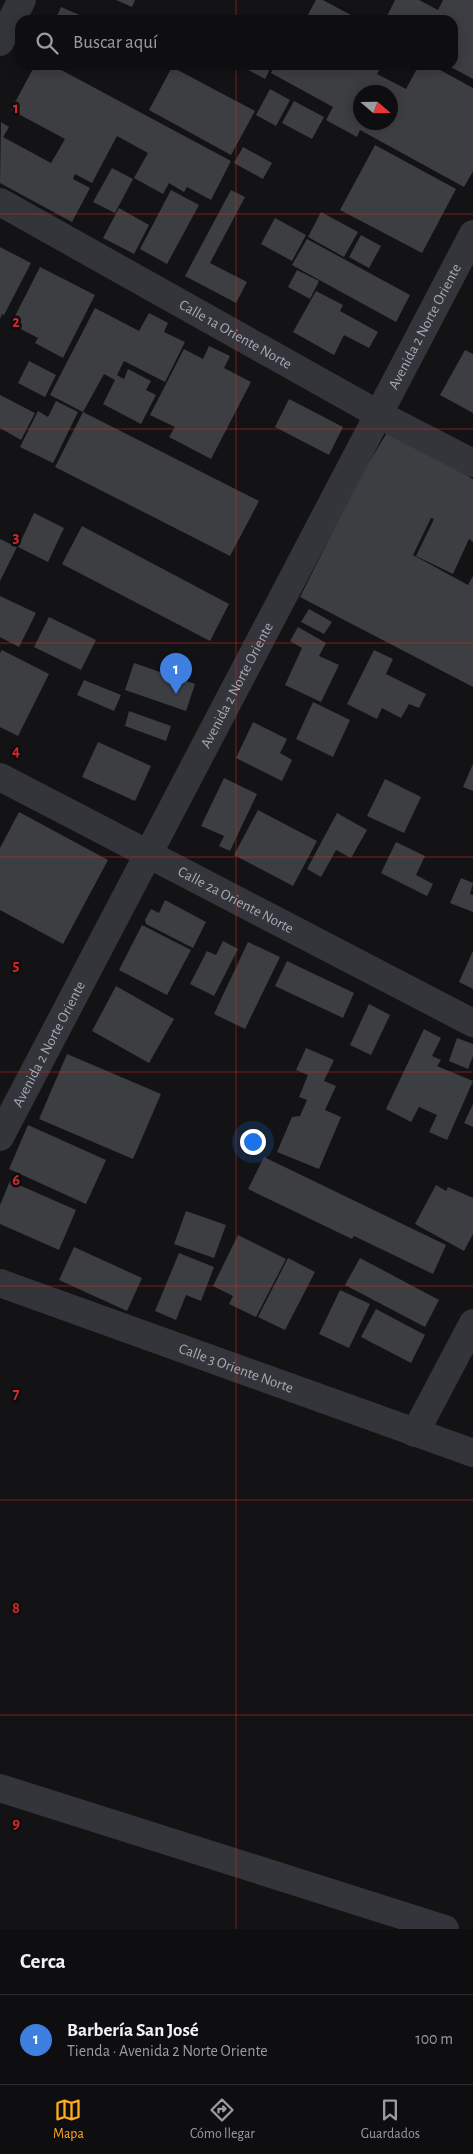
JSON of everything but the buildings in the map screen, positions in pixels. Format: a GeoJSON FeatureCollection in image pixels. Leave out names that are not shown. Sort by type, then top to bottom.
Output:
{"type":"FeatureCollection","features":[{"type":"Feature","properties":{"kind":"street"},"geometry":{"type":"LineString","coordinates":[[0,42],[22,0]]}},
{"type":"Feature","properties":{"kind":"street","name":"Calle 1a Oriente Norte"},"geometry":{"type":"LineString","coordinates":[[0,202],[378,414],[473,463]]}},
{"type":"Feature","properties":{"kind":"street","name":"Avenida 2 Norte Oriente"},"geometry":{"type":"LineString","coordinates":[[0,1137],[473,234]]}},
{"type":"Feature","properties":{"kind":"street","name":"Calle 2a Oriente Norte"},"geometry":{"type":"LineString","coordinates":[[0,777],[473,1023]]}},
{"type":"Feature","properties":{"kind":"street","name":"Calle 3 Oriente Norte"},"geometry":{"type":"LineString","coordinates":[[0,1283],[415,1434],[473,1453]]}},
{"type":"Feature","properties":{"kind":"street"},"geometry":{"type":"LineString","coordinates":[[415,1434],[473,1323]]}},
{"type":"Feature","properties":{"kind":"street"},"geometry":{"type":"LineString","coordinates":[[0,1788],[445,1929]]}},
{"type":"Feature","properties":{"kind":"place","name":"Barbería San José"},"geometry":{"type":"Point","coordinates":[176,694]}}]}
